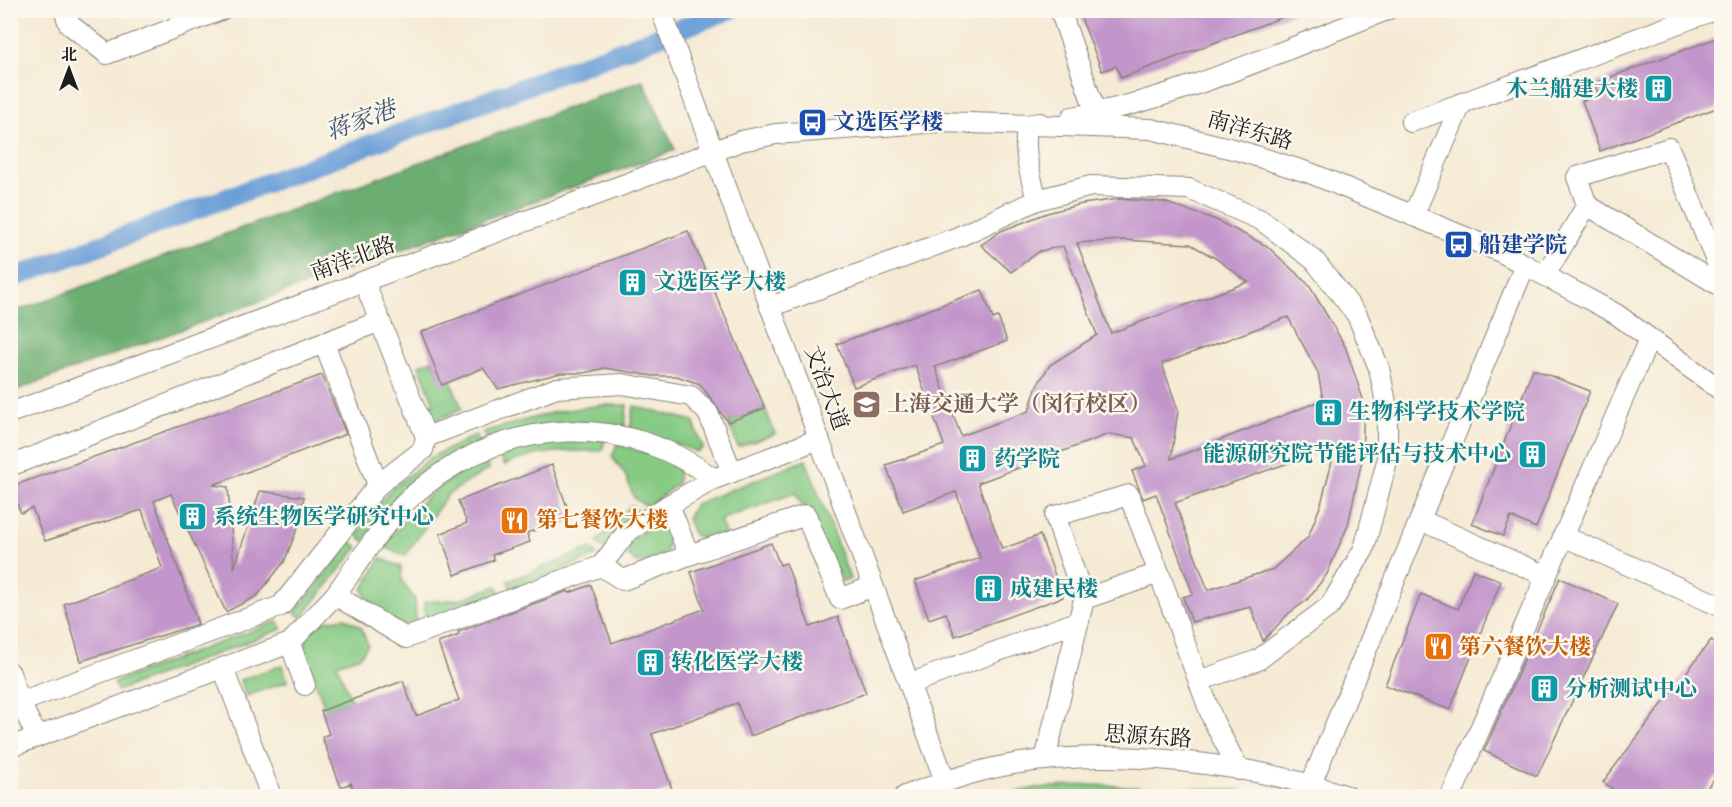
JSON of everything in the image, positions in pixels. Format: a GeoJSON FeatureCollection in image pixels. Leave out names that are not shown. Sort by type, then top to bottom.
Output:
{"type":"FeatureCollection","features":[{"type":"Feature","properties":{"kind":"lane"},"geometry":{"type":"LineString","coordinates":[[64,10],[69,24],[107,54],[221,10]]}},
{"type":"Feature","properties":{"kind":"lane","name":"文治大道"},"geometry":{"type":"LineString","coordinates":[[661,10],[945,782]]}},
{"type":"Feature","properties":{"kind":"lane"},"geometry":{"type":"LineString","coordinates":[[1060,10],[1096,113]]}},
{"type":"Feature","properties":{"kind":"lane"},"geometry":{"type":"LineString","coordinates":[[1037,200],[1025,155],[1027,125],[1096,113],[1196,83],[1388,10]]}},
{"type":"Feature","properties":{"kind":"lane"},"geometry":{"type":"LineString","coordinates":[[1411,122],[1714,10]]}},
{"type":"Feature","properties":{"kind":"lane"},"geometry":{"type":"LineString","coordinates":[[1413,216],[1461,104]]}},
{"type":"Feature","properties":{"kind":"lane","name":"南洋东路"},"geometry":{"type":"LineString","coordinates":[[713,151],[776,134],[939,122],[1151,129],[1310,173],[1461,234],[1545,275],[1616,314],[1722,391]]}},
{"type":"Feature","properties":{"kind":"lane"},"geometry":{"type":"LineString","coordinates":[[1722,275],[1669,148],[1577,177],[1587,204],[1722,287]]}},
{"type":"Feature","properties":{"kind":"lane","name":"南洋北路"},"geometry":{"type":"LineString","coordinates":[[10,413],[713,151]]}},
{"type":"Feature","properties":{"kind":"lane"},"geometry":{"type":"LineString","coordinates":[[770,307],[958,237],[1037,200],[1091,186],[1189,189],[1261,219],[1314,260],[1358,315],[1379,369],[1387,408],[1387,460],[1364,549],[1330,606],[1258,660],[1199,681]]}},
{"type":"Feature","properties":{"kind":"lane"},"geometry":{"type":"LineString","coordinates":[[1545,275],[1587,204]]}},
{"type":"Feature","properties":{"kind":"lane"},"geometry":{"type":"LineString","coordinates":[[1311,784],[1525,265]]}},
{"type":"Feature","properties":{"kind":"lane"},"geometry":{"type":"LineString","coordinates":[[20,702],[281,606],[378,485],[423,450],[426,437],[364,281]]}},
{"type":"Feature","properties":{"kind":"lane"},"geometry":{"type":"LineString","coordinates":[[10,466],[380,321]]}},
{"type":"Feature","properties":{"kind":"lane"},"geometry":{"type":"LineString","coordinates":[[1451,796],[1649,339]]}},
{"type":"Feature","properties":{"kind":"lane"},"geometry":{"type":"LineString","coordinates":[[324,343],[378,485]]}},
{"type":"Feature","properties":{"kind":"lane"},"geometry":{"type":"LineString","coordinates":[[426,437],[558,388],[622,384],[690,396],[708,413],[732,472]]}},
{"type":"Feature","properties":{"kind":"lane"},"geometry":{"type":"LineString","coordinates":[[10,747],[224,668],[294,638],[335,596],[388,523],[423,487],[462,460],[505,440],[545,432],[585,430],[650,444],[694,464],[714,479]]}},
{"type":"Feature","properties":{"kind":"lane"},"geometry":{"type":"LineString","coordinates":[[335,596],[406,638],[601,566],[627,532],[669,505],[714,479],[819,439]]}},
{"type":"Feature","properties":{"kind":"lane"},"geometry":{"type":"LineString","coordinates":[[1045,760],[1084,599],[1055,516],[1129,495],[1213,720],[1239,770]]}},
{"type":"Feature","properties":{"kind":"lane"},"geometry":{"type":"LineString","coordinates":[[669,505],[689,555]]}},
{"type":"Feature","properties":{"kind":"lane"},"geometry":{"type":"LineString","coordinates":[[601,566],[622,580],[806,515],[840,599],[873,586]]}},
{"type":"Feature","properties":{"kind":"lane"},"geometry":{"type":"LineString","coordinates":[[1420,520],[1546,576]]}},
{"type":"Feature","properties":{"kind":"lane"},"geometry":{"type":"LineString","coordinates":[[1563,536],[1722,607]]}},
{"type":"Feature","properties":{"kind":"lane"},"geometry":{"type":"LineString","coordinates":[[1084,599],[1159,573]]}},
{"type":"Feature","properties":{"kind":"lane"},"geometry":{"type":"LineString","coordinates":[[281,606],[294,638],[305,685]]}},
{"type":"Feature","properties":{"kind":"lane"},"geometry":{"type":"LineString","coordinates":[[909,684],[1079,621]]}},
{"type":"Feature","properties":{"kind":"lane"},"geometry":{"type":"LineString","coordinates":[[224,668],[271,796]]}},
{"type":"Feature","properties":{"kind":"lane"},"geometry":{"type":"LineString","coordinates":[[10,673],[20,702],[38,737]]}},
{"type":"Feature","properties":{"kind":"lane","name":"思源东路"},"geometry":{"type":"LineString","coordinates":[[905,796],[945,782],[1013,764],[1078,757],[1154,760],[1239,770],[1311,784],[1347,796]]}},
{"type":"Feature","properties":{"kind":"green space"},"geometry":{"type":"Polygon","coordinates":[[[643,80],[675,150],[11,392],[11,313],[643,80]]]}},
{"type":"Feature","properties":{"kind":"green space"},"geometry":{"type":"Polygon","coordinates":[[[432,360],[442,384],[451,381],[462,409],[430,422],[424,408],[434,404],[419,365],[432,360]]]}},
{"type":"Feature","properties":{"kind":"green space"},"geometry":{"type":"Polygon","coordinates":[[[602,405],[627,405],[625,427],[601,423],[556,423],[487,440],[483,432],[555,412],[602,405]]]}},
{"type":"Feature","properties":{"kind":"green space"},"geometry":{"type":"Polygon","coordinates":[[[634,406],[693,421],[703,448],[698,452],[630,428],[634,406]]]}},
{"type":"Feature","properties":{"kind":"green space"},"geometry":{"type":"Polygon","coordinates":[[[765,408],[775,434],[738,447],[728,422],[765,408]]]}},
{"type":"Feature","properties":{"kind":"green space"},"geometry":{"type":"Polygon","coordinates":[[[476,435],[480,443],[435,466],[394,501],[364,541],[357,535],[389,491],[430,458],[476,435]]]}},
{"type":"Feature","properties":{"kind":"green space"},"geometry":{"type":"Polygon","coordinates":[[[605,439],[602,451],[552,452],[504,465],[498,454],[539,441],[605,439]]]}},
{"type":"Feature","properties":{"kind":"green space"},"geometry":{"type":"Polygon","coordinates":[[[617,444],[670,460],[679,472],[677,484],[647,507],[634,498],[626,476],[612,457],[617,444]]]}},
{"type":"Feature","properties":{"kind":"green space"},"geometry":{"type":"Polygon","coordinates":[[[485,457],[489,469],[448,494],[405,556],[384,547],[407,517],[428,496],[485,457]]]}},
{"type":"Feature","properties":{"kind":"green space"},"geometry":{"type":"Polygon","coordinates":[[[806,460],[850,579],[843,582],[795,493],[720,520],[726,535],[710,542],[694,535],[687,519],[695,504],[806,460]]]}},
{"type":"Feature","properties":{"kind":"green space"},"geometry":{"type":"Polygon","coordinates":[[[631,505],[640,512],[619,530],[603,549],[597,542],[631,505]]]}},
{"type":"Feature","properties":{"kind":"green space"},"geometry":{"type":"Polygon","coordinates":[[[654,524],[664,525],[669,536],[666,552],[652,562],[637,563],[628,556],[630,541],[654,524]]]}},
{"type":"Feature","properties":{"kind":"green space"},"geometry":{"type":"Polygon","coordinates":[[[351,542],[358,547],[301,618],[295,613],[351,542]]]}},
{"type":"Feature","properties":{"kind":"green space"},"geometry":{"type":"Polygon","coordinates":[[[591,548],[597,555],[512,591],[508,581],[591,548]]]}},
{"type":"Feature","properties":{"kind":"green space"},"geometry":{"type":"Polygon","coordinates":[[[381,558],[401,567],[402,581],[415,600],[416,627],[399,624],[384,616],[371,605],[363,589],[381,558]]]}},
{"type":"Feature","properties":{"kind":"green space"},"geometry":{"type":"Polygon","coordinates":[[[497,586],[501,596],[426,625],[424,602],[461,599],[497,586]]]}},
{"type":"Feature","properties":{"kind":"green space"},"geometry":{"type":"Polygon","coordinates":[[[345,618],[361,627],[368,645],[360,656],[337,664],[351,700],[326,710],[304,653],[308,632],[325,621],[345,618]]]}},
{"type":"Feature","properties":{"kind":"green space"},"geometry":{"type":"Polygon","coordinates":[[[278,621],[282,629],[117,691],[114,682],[278,621]]]}},
{"type":"Feature","properties":{"kind":"green space"},"geometry":{"type":"Polygon","coordinates":[[[282,665],[288,681],[246,696],[240,680],[282,665]]]}},
{"type":"Feature","properties":{"kind":"green space"},"geometry":{"type":"Polygon","coordinates":[[[1087,785],[1241,790],[1240,796],[998,796],[1036,788],[1087,785]]]}},
{"type":"Feature","properties":{"kind":"building"},"geometry":{"type":"Polygon","coordinates":[[[1078,10],[1295,10],[1296,12],[1121,78],[1116,66],[1102,71],[1078,10]]]}},
{"type":"Feature","properties":{"kind":"building","name":"木兰船建大楼"},"geometry":{"type":"Polygon","coordinates":[[[1722,36],[1722,106],[1600,151],[1582,101],[1599,95],[1594,83],[1722,36]]]}},
{"type":"Feature","properties":{"kind":"building"},"geometry":{"type":"Polygon","coordinates":[[[1119,199],[1164,202],[1216,220],[1267,246],[1309,285],[1345,346],[1364,402],[1362,460],[1348,525],[1327,574],[1307,600],[1288,614],[1263,641],[1251,607],[1192,622],[1183,597],[1193,594],[1156,494],[1143,499],[1132,471],[1146,466],[1134,438],[1109,434],[978,483],[1002,549],[1040,535],[1063,597],[955,636],[946,613],[929,619],[915,581],[980,558],[956,492],[903,511],[886,465],[944,445],[915,365],[854,387],[837,344],[982,290],[993,319],[998,317],[1007,341],[935,367],[961,436],[1029,411],[1037,385],[1050,365],[1097,335],[1063,246],[1040,251],[1011,272],[981,245],[1001,231],[1047,213],[1082,204],[1119,199]],[[1122,240],[1077,243],[1111,333],[1248,282],[1215,258],[1190,244],[1122,240]],[[1288,317],[1162,364],[1178,410],[1171,459],[1323,400],[1318,373],[1288,317]],[[1336,446],[1175,503],[1208,590],[1273,569],[1308,537],[1321,504],[1336,446]]]}},
{"type":"Feature","properties":{"kind":"building","name":"文选医学大楼"},"geometry":{"type":"Polygon","coordinates":[[[688,231],[765,408],[728,422],[700,384],[676,376],[653,376],[605,368],[584,373],[561,373],[498,389],[483,368],[442,385],[421,332],[688,231]]]}},
{"type":"Feature","properties":{"kind":"building","name":"能源研究院节能评估与技术中心"},"geometry":{"type":"Polygon","coordinates":[[[1533,369],[1590,391],[1536,528],[1511,517],[1503,536],[1472,524],[1533,369]]]}},
{"type":"Feature","properties":{"kind":"building","name":"系统生物医学研究中心"},"geometry":{"type":"Polygon","coordinates":[[[322,375],[346,434],[213,485],[228,487],[234,568],[260,491],[304,497],[298,527],[284,562],[257,596],[226,612],[171,494],[154,501],[198,624],[81,661],[64,604],[162,568],[142,510],[45,541],[32,508],[21,513],[10,487],[322,375]]]}},
{"type":"Feature","properties":{"kind":"building","name":"第七餐饮大楼"},"geometry":{"type":"Polygon","coordinates":[[[552,465],[571,518],[527,533],[530,542],[492,555],[494,560],[455,575],[440,534],[467,523],[458,501],[552,465]]]}},
{"type":"Feature","properties":{"kind":"building","name":"转化医学大楼"},"geometry":{"type":"Polygon","coordinates":[[[771,543],[780,565],[786,563],[810,627],[838,617],[866,693],[750,736],[737,703],[652,734],[672,789],[653,796],[356,796],[351,783],[341,787],[322,737],[329,734],[321,711],[403,681],[416,716],[459,700],[438,643],[459,635],[458,632],[568,591],[569,593],[591,585],[612,643],[704,609],[691,572],[771,543]]]}},
{"type":"Feature","properties":{"kind":"building","name":"第六餐饮大楼"},"geometry":{"type":"Polygon","coordinates":[[[1473,570],[1501,581],[1450,710],[1385,685],[1421,594],[1458,609],[1473,570]]]}},
{"type":"Feature","properties":{"kind":"building","name":"分析测试中心"},"geometry":{"type":"Polygon","coordinates":[[[1560,578],[1618,604],[1537,776],[1484,751],[1560,578]]]}},
{"type":"Feature","properties":{"kind":"building"},"geometry":{"type":"Polygon","coordinates":[[[1711,640],[1722,647],[1722,770],[1700,796],[1622,796],[1603,782],[1711,640]]]}},
{"type":"Feature","properties":{"kind":"waterway","name":"蒋家港"},"geometry":{"type":"LineString","coordinates":[[10,279],[730,10]]}},
{"type":"Feature","properties":{"kind":"place","name":"木兰船建大楼"},"geometry":{"type":"Point","coordinates":[1659,89]}},
{"type":"Feature","properties":{"kind":"place","name":"文选医学楼"},"geometry":{"type":"Point","coordinates":[812,122]}},
{"type":"Feature","properties":{"kind":"place","name":"船建学院"},"geometry":{"type":"Point","coordinates":[1458,245]}},
{"type":"Feature","properties":{"kind":"place","name":"文选医学大楼"},"geometry":{"type":"Point","coordinates":[633,282]}},
{"type":"Feature","properties":{"kind":"place","name":"上海交通大学（闵行校区）"},"geometry":{"type":"Point","coordinates":[866,404]}},
{"type":"Feature","properties":{"kind":"place","name":"生物科学技术学院"},"geometry":{"type":"Point","coordinates":[1328,412]}},
{"type":"Feature","properties":{"kind":"place","name":"能源研究院节能评估与技术中心"},"geometry":{"type":"Point","coordinates":[1532,454]}},
{"type":"Feature","properties":{"kind":"place","name":"药学院"},"geometry":{"type":"Point","coordinates":[973,459]}},
{"type":"Feature","properties":{"kind":"place","name":"系统生物医学研究中心"},"geometry":{"type":"Point","coordinates":[193,517]}},
{"type":"Feature","properties":{"kind":"place","name":"第七餐饮大楼"},"geometry":{"type":"Point","coordinates":[515,520]}},
{"type":"Feature","properties":{"kind":"place","name":"成建民楼"},"geometry":{"type":"Point","coordinates":[989,589]}},
{"type":"Feature","properties":{"kind":"place","name":"第六餐饮大楼"},"geometry":{"type":"Point","coordinates":[1438,647]}},
{"type":"Feature","properties":{"kind":"place","name":"转化医学大楼"},"geometry":{"type":"Point","coordinates":[650,662]}},
{"type":"Feature","properties":{"kind":"place","name":"分析测试中心"},"geometry":{"type":"Point","coordinates":[1544,689]}}]}
